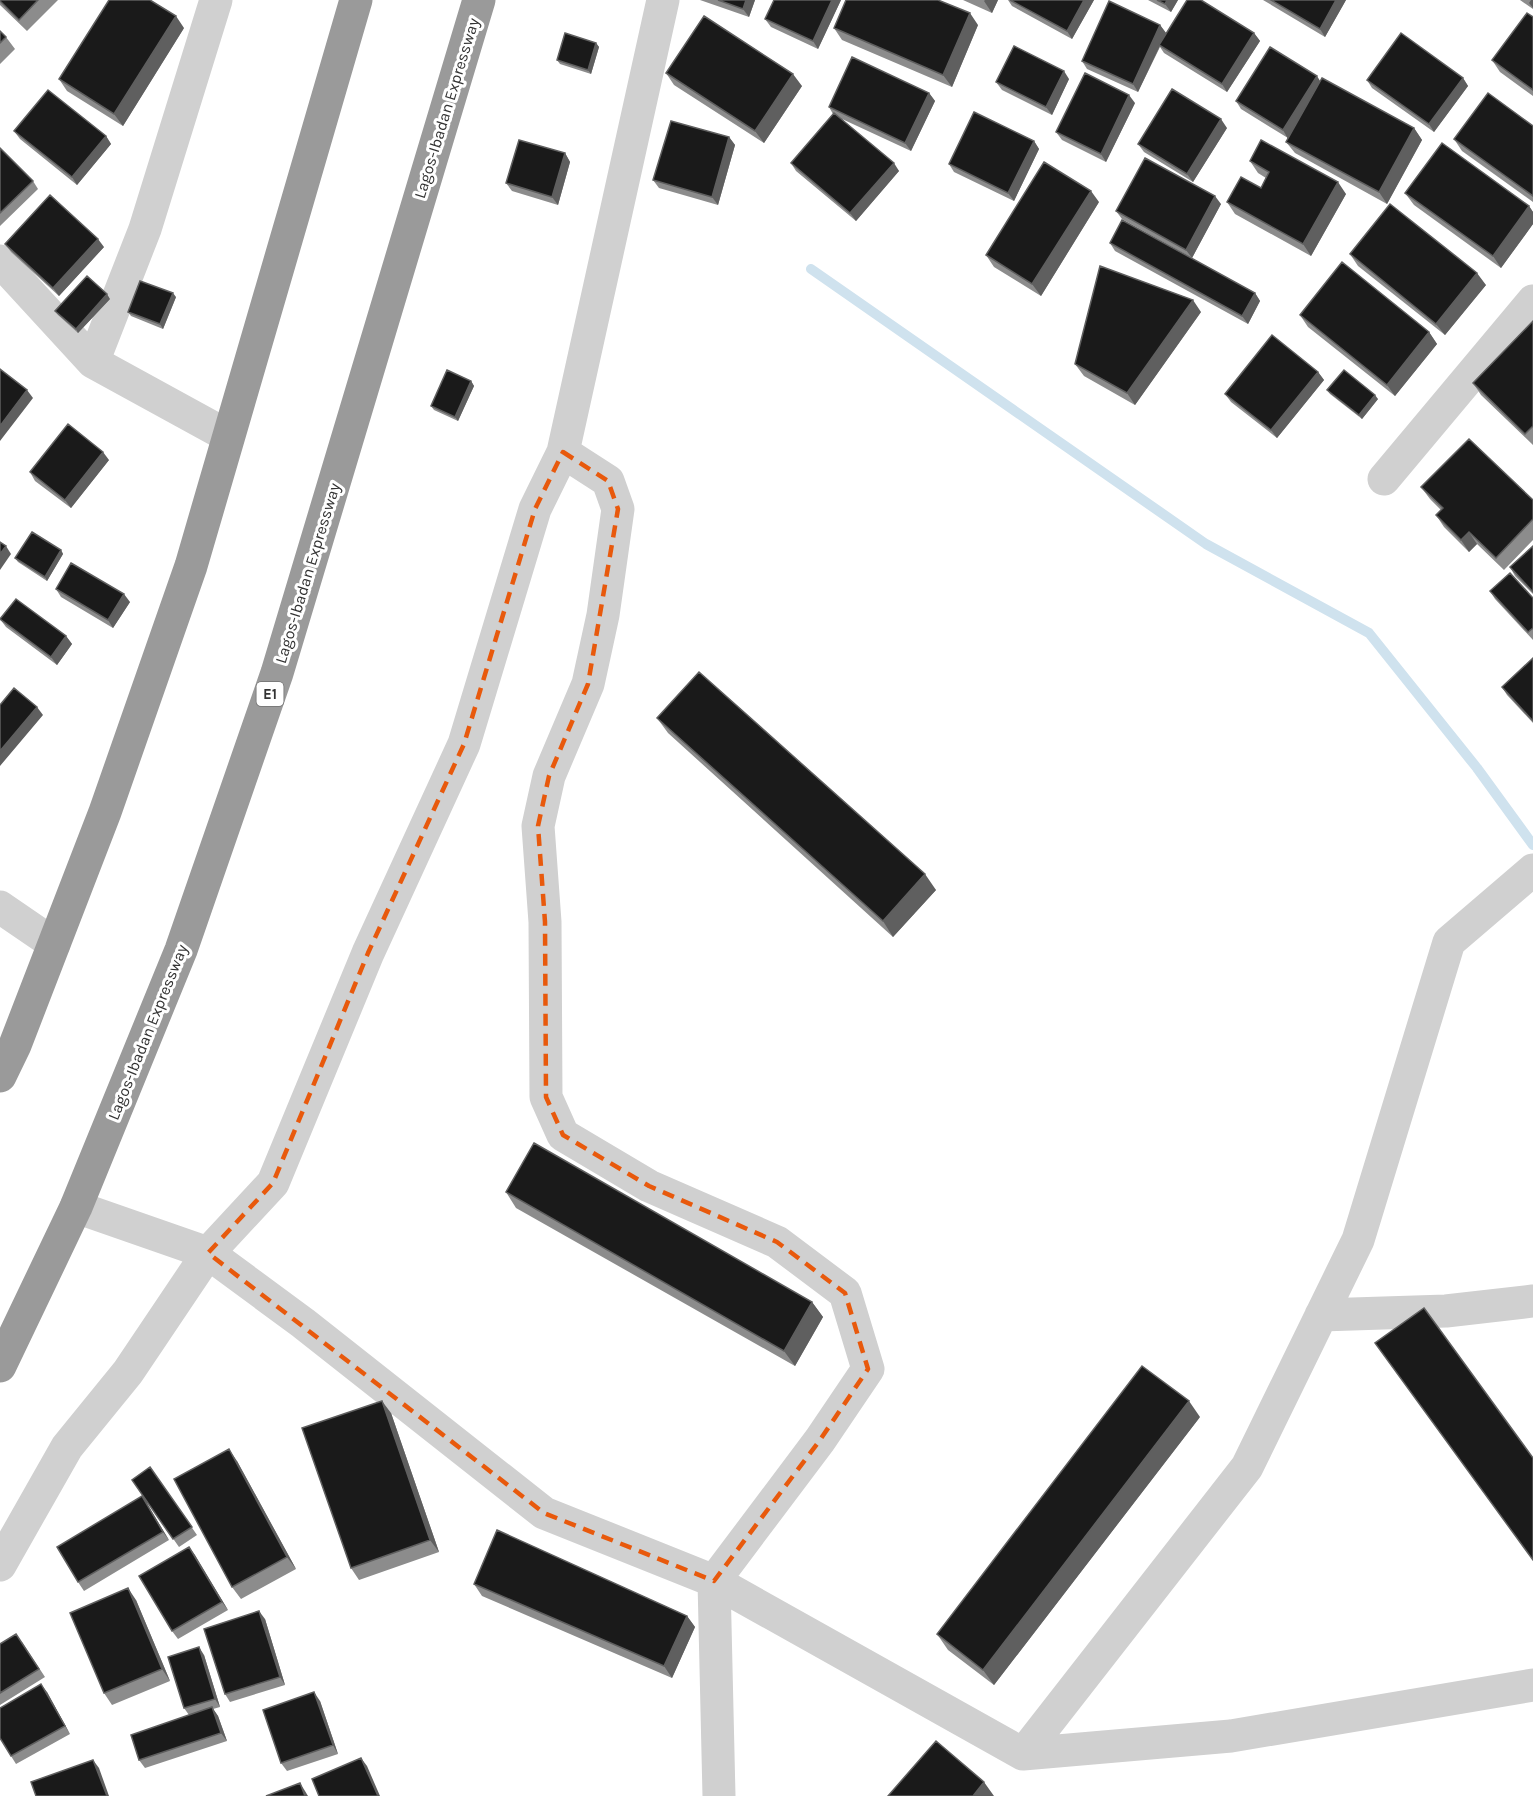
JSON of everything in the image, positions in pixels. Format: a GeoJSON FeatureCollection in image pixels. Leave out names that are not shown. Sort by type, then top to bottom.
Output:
{"type":"FeatureCollection","features":[{"type":"Feature","properties":{"kind":"highway"},"geometry":{"type":"LineString","coordinates":[[0,1076],[105,812],[190,566],[356,0]]}},
{"type":"Feature","properties":{"kind":"highway","name":"Lagos-Ibadan Expressway"},"geometry":{"type":"LineString","coordinates":[[0,1366],[76,1207],[181,950],[277,673],[479,0]]}},
{"type":"Feature","properties":{"kind":"street"},"geometry":{"type":"LineString","coordinates":[[93,362],[144,230],[216,0]]}},
{"type":"Feature","properties":{"kind":"street"},"geometry":{"type":"LineString","coordinates":[[0,1565],[68,1447],[128,1372],[208,1253],[273,1183],[368,953],[464,744],[535,509],[563,452],[663,0]]}},
{"type":"Feature","properties":{"kind":"street"},"geometry":{"type":"LineString","coordinates":[[0,261],[93,362],[228,436]]}},
{"type":"Feature","properties":{"kind":"street"},"geometry":{"type":"LineString","coordinates":[[1384,479],[1533,301]]}},
{"type":"Feature","properties":{"kind":"street"},"geometry":{"type":"LineString","coordinates":[[563,452],[608,480],[618,509],[605,605],[588,684],[549,776],[538,826],[545,922],[546,1097],[563,1135],[649,1186],[777,1242],[845,1293],[868,1369],[820,1440],[714,1581],[719,1796]]}},
{"type":"Feature","properties":{"kind":"street"},"geometry":{"type":"LineString","coordinates":[[1023,1754],[1247,1467],[1358,1240],[1449,942],[1533,870]]}},
{"type":"Feature","properties":{"kind":"street"},"geometry":{"type":"LineString","coordinates":[[0,906],[54,944]]}},
{"type":"Feature","properties":{"kind":"street"},"geometry":{"type":"LineString","coordinates":[[76,1207],[208,1253],[303,1323],[544,1514],[714,1581],[1023,1754],[1232,1736],[1533,1685]]}},
{"type":"Feature","properties":{"kind":"street"},"geometry":{"type":"LineString","coordinates":[[1321,1315],[1446,1311],[1533,1301]]}},
{"type":"Feature","properties":{"kind":"highlighted area"},"geometry":{"type":"Polygon","coordinates":[[[563,452],[608,481],[618,509],[588,684],[549,776],[538,826],[545,922],[546,1097],[563,1135],[649,1186],[777,1242],[845,1293],[868,1369],[820,1440],[714,1581],[544,1513],[208,1253],[273,1183],[368,953],[464,744],[535,509],[563,452]]]}},
{"type":"Feature","properties":{"kind":"building"},"geometry":{"type":"Polygon","coordinates":[[[0,0],[38,0],[19,20],[0,0]]]}},
{"type":"Feature","properties":{"kind":"building"},"geometry":{"type":"Polygon","coordinates":[[[109,0],[150,0],[176,16],[114,114],[59,79],[109,0]]]}},
{"type":"Feature","properties":{"kind":"building"},"geometry":{"type":"Polygon","coordinates":[[[718,0],[746,0],[743,9],[718,0]]]}},
{"type":"Feature","properties":{"kind":"building"},"geometry":{"type":"Polygon","coordinates":[[[774,0],[832,0],[813,41],[765,19],[774,0]]]}},
{"type":"Feature","properties":{"kind":"building"},"geometry":{"type":"Polygon","coordinates":[[[846,0],[938,0],[970,13],[943,75],[834,28],[846,0]]]}},
{"type":"Feature","properties":{"kind":"building"},"geometry":{"type":"Polygon","coordinates":[[[1010,0],[1084,0],[1067,31],[1010,0]]]}},
{"type":"Feature","properties":{"kind":"building"},"geometry":{"type":"Polygon","coordinates":[[[1187,0],[1201,0],[1254,33],[1222,84],[1159,45],[1187,0]]]}},
{"type":"Feature","properties":{"kind":"building"},"geometry":{"type":"Polygon","coordinates":[[[1271,0],[1336,0],[1320,29],[1271,0]]]}},
{"type":"Feature","properties":{"kind":"building"},"geometry":{"type":"Polygon","coordinates":[[[1109,1],[1160,25],[1133,84],[1082,61],[1109,1]]]}},
{"type":"Feature","properties":{"kind":"building"},"geometry":{"type":"Polygon","coordinates":[[[1527,13],[1533,17],[1533,90],[1492,60],[1527,13]]]}},
{"type":"Feature","properties":{"kind":"building"},"geometry":{"type":"Polygon","coordinates":[[[704,16],[793,74],[755,131],[666,73],[704,16]]]}},
{"type":"Feature","properties":{"kind":"building"},"geometry":{"type":"Polygon","coordinates":[[[0,31],[6,37],[0,43],[0,31]]]}},
{"type":"Feature","properties":{"kind":"building"},"geometry":{"type":"Polygon","coordinates":[[[565,33],[596,43],[588,70],[557,60],[565,33]]]}},
{"type":"Feature","properties":{"kind":"building"},"geometry":{"type":"Polygon","coordinates":[[[1401,33],[1463,78],[1429,124],[1367,80],[1401,33]]]}},
{"type":"Feature","properties":{"kind":"building"},"geometry":{"type":"Polygon","coordinates":[[[1014,46],[1064,71],[1046,107],[996,82],[1014,46]]]}},
{"type":"Feature","properties":{"kind":"building"},"geometry":{"type":"Polygon","coordinates":[[[1270,47],[1317,76],[1283,130],[1236,101],[1270,47]]]}},
{"type":"Feature","properties":{"kind":"building"},"geometry":{"type":"Polygon","coordinates":[[[852,57],[929,93],[905,143],[829,107],[852,57]]]}},
{"type":"Feature","properties":{"kind":"building"},"geometry":{"type":"Polygon","coordinates":[[[1085,73],[1129,95],[1101,154],[1056,132],[1085,73]]]}},
{"type":"Feature","properties":{"kind":"building"},"geometry":{"type":"Polygon","coordinates":[[[1322,78],[1414,128],[1379,192],[1286,142],[1322,78]]]}},
{"type":"Feature","properties":{"kind":"building"},"geometry":{"type":"Polygon","coordinates":[[[1172,89],[1221,119],[1187,174],[1138,144],[1172,89]]]}},
{"type":"Feature","properties":{"kind":"building"},"geometry":{"type":"Polygon","coordinates":[[[48,90],[106,136],[72,177],[14,131],[48,90]]]}},
{"type":"Feature","properties":{"kind":"building"},"geometry":{"type":"Polygon","coordinates":[[[1488,93],[1533,126],[1533,196],[1454,139],[1488,93]]]}},
{"type":"Feature","properties":{"kind":"building"},"geometry":{"type":"Polygon","coordinates":[[[974,112],[1034,141],[1008,193],[949,164],[974,112]]]}},
{"type":"Feature","properties":{"kind":"building"},"geometry":{"type":"Polygon","coordinates":[[[834,113],[894,163],[850,213],[791,163],[834,113]]]}},
{"type":"Feature","properties":{"kind":"building"},"geometry":{"type":"Polygon","coordinates":[[[671,121],[729,137],[712,197],[653,180],[671,121]]]}},
{"type":"Feature","properties":{"kind":"building"},"geometry":{"type":"Polygon","coordinates":[[[519,140],[565,153],[552,197],[506,183],[519,140]]]}},
{"type":"Feature","properties":{"kind":"building"},"geometry":{"type":"Polygon","coordinates":[[[1261,140],[1338,182],[1303,244],[1227,202],[1241,177],[1261,188],[1269,172],[1250,161],[1261,140]]]}},
{"type":"Feature","properties":{"kind":"building"},"geometry":{"type":"Polygon","coordinates":[[[1442,143],[1529,206],[1493,256],[1405,193],[1442,143]]]}},
{"type":"Feature","properties":{"kind":"building"},"geometry":{"type":"Polygon","coordinates":[[[0,148],[33,181],[0,213],[0,148]]]}},
{"type":"Feature","properties":{"kind":"building"},"geometry":{"type":"Polygon","coordinates":[[[1145,158],[1215,196],[1186,250],[1116,211],[1145,158]]]}},
{"type":"Feature","properties":{"kind":"building"},"geometry":{"type":"Polygon","coordinates":[[[1044,162],[1091,191],[1032,284],[986,255],[1044,162]]]}},
{"type":"Feature","properties":{"kind":"building"},"geometry":{"type":"Polygon","coordinates":[[[50,195],[98,239],[53,288],[5,244],[50,195]]]}},
{"type":"Feature","properties":{"kind":"building"},"geometry":{"type":"Polygon","coordinates":[[[1390,204],[1477,273],[1436,324],[1350,254],[1390,204]]]}},
{"type":"Feature","properties":{"kind":"building"},"geometry":{"type":"Polygon","coordinates":[[[1122,220],[1255,293],[1242,316],[1110,243],[1122,220]]]}},
{"type":"Feature","properties":{"kind":"building"},"geometry":{"type":"Polygon","coordinates":[[[1342,262],[1429,332],[1387,385],[1300,315],[1342,262]]]}},
{"type":"Feature","properties":{"kind":"building"},"geometry":{"type":"Polygon","coordinates":[[[1100,266],[1193,300],[1127,393],[1075,364],[1100,266]]]}},
{"type":"Feature","properties":{"kind":"building"},"geometry":{"type":"Polygon","coordinates":[[[87,276],[107,294],[76,329],[55,311],[87,276]]]}},
{"type":"Feature","properties":{"kind":"building"},"geometry":{"type":"Polygon","coordinates":[[[140,281],[173,293],[160,324],[128,312],[140,281]]]}},
{"type":"Feature","properties":{"kind":"building"},"geometry":{"type":"Polygon","coordinates":[[[1533,321],[1533,426],[1525,434],[1473,383],[1533,321]]]}},
{"type":"Feature","properties":{"kind":"building"},"geometry":{"type":"Polygon","coordinates":[[[1272,335],[1318,372],[1271,430],[1225,394],[1272,335]]]}},
{"type":"Feature","properties":{"kind":"building"},"geometry":{"type":"Polygon","coordinates":[[[0,369],[27,390],[0,426],[0,369]]]}},
{"type":"Feature","properties":{"kind":"building"},"geometry":{"type":"Polygon","coordinates":[[[447,370],[471,381],[455,417],[431,406],[447,370]]]}},
{"type":"Feature","properties":{"kind":"building"},"geometry":{"type":"Polygon","coordinates":[[[1344,370],[1375,395],[1359,415],[1327,390],[1344,370]]]}},
{"type":"Feature","properties":{"kind":"building"},"geometry":{"type":"Polygon","coordinates":[[[68,424],[103,452],[65,500],[30,472],[68,424]]]}},
{"type":"Feature","properties":{"kind":"building"},"geometry":{"type":"Polygon","coordinates":[[[1469,439],[1533,500],[1533,519],[1496,558],[1469,532],[1461,540],[1436,515],[1443,508],[1421,487],[1469,439]]]}},
{"type":"Feature","properties":{"kind":"building"},"geometry":{"type":"Polygon","coordinates":[[[32,532],[61,550],[45,577],[15,558],[32,532]]]}},
{"type":"Feature","properties":{"kind":"building"},"geometry":{"type":"Polygon","coordinates":[[[0,542],[6,546],[0,554],[0,542]]]}},
{"type":"Feature","properties":{"kind":"building"},"geometry":{"type":"Polygon","coordinates":[[[1533,546],[1533,592],[1510,567],[1533,546]]]}},
{"type":"Feature","properties":{"kind":"building"},"geometry":{"type":"Polygon","coordinates":[[[71,563],[124,594],[108,620],[56,589],[71,563]]]}},
{"type":"Feature","properties":{"kind":"building"},"geometry":{"type":"Polygon","coordinates":[[[1510,573],[1533,598],[1533,628],[1528,632],[1490,591],[1510,573]]]}},
{"type":"Feature","properties":{"kind":"building"},"geometry":{"type":"Polygon","coordinates":[[[16,599],[66,636],[51,657],[0,619],[16,599]]]}},
{"type":"Feature","properties":{"kind":"building"},"geometry":{"type":"Polygon","coordinates":[[[1533,658],[1533,721],[1502,687],[1533,658]]]}},
{"type":"Feature","properties":{"kind":"building"},"geometry":{"type":"Polygon","coordinates":[[[699,672],[925,874],[883,921],[657,718],[699,672]]]}},
{"type":"Feature","properties":{"kind":"building"},"geometry":{"type":"Polygon","coordinates":[[[14,688],[37,707],[0,751],[0,705],[14,688]]]}},
{"type":"Feature","properties":{"kind":"building"},"geometry":{"type":"Polygon","coordinates":[[[534,1143],[812,1302],[784,1351],[506,1192],[534,1143]]]}},
{"type":"Feature","properties":{"kind":"building"},"geometry":{"type":"Polygon","coordinates":[[[1424,1308],[1533,1458],[1533,1560],[1375,1343],[1424,1308]]]}},
{"type":"Feature","properties":{"kind":"building"},"geometry":{"type":"Polygon","coordinates":[[[1142,1366],[1189,1401],[983,1670],[937,1634],[1142,1366]]]}},
{"type":"Feature","properties":{"kind":"building"},"geometry":{"type":"Polygon","coordinates":[[[382,1401],[430,1540],[351,1568],[302,1428],[382,1401]]]}},
{"type":"Feature","properties":{"kind":"building"},"geometry":{"type":"Polygon","coordinates":[[[229,1449],[287,1557],[232,1587],[174,1479],[229,1449]]]}},
{"type":"Feature","properties":{"kind":"building"},"geometry":{"type":"Polygon","coordinates":[[[150,1467],[192,1527],[173,1539],[132,1480],[150,1467]]]}},
{"type":"Feature","properties":{"kind":"building"},"geometry":{"type":"Polygon","coordinates":[[[142,1496],[163,1532],[78,1582],[57,1547],[142,1496]]]}},
{"type":"Feature","properties":{"kind":"building"},"geometry":{"type":"Polygon","coordinates":[[[497,1530],[687,1616],[664,1666],[474,1584],[497,1530]]]}},
{"type":"Feature","properties":{"kind":"building"},"geometry":{"type":"Polygon","coordinates":[[[189,1547],[222,1602],[172,1631],[139,1576],[189,1547]]]}},
{"type":"Feature","properties":{"kind":"building"},"geometry":{"type":"Polygon","coordinates":[[[128,1588],[162,1669],[104,1693],[70,1613],[128,1588]]]}},
{"type":"Feature","properties":{"kind":"building"},"geometry":{"type":"Polygon","coordinates":[[[259,1611],[280,1677],[225,1694],[204,1629],[259,1611]]]}},
{"type":"Feature","properties":{"kind":"building"},"geometry":{"type":"Polygon","coordinates":[[[16,1634],[39,1669],[0,1693],[0,1644],[16,1634]]]}},
{"type":"Feature","properties":{"kind":"building"},"geometry":{"type":"Polygon","coordinates":[[[199,1647],[215,1699],[184,1708],[168,1657],[199,1647]]]}},
{"type":"Feature","properties":{"kind":"building"},"geometry":{"type":"Polygon","coordinates":[[[41,1684],[65,1726],[11,1756],[0,1738],[0,1708],[41,1684]]]}},
{"type":"Feature","properties":{"kind":"building"},"geometry":{"type":"Polygon","coordinates":[[[314,1692],[333,1745],[281,1763],[263,1710],[314,1692]]]}},
{"type":"Feature","properties":{"kind":"building"},"geometry":{"type":"Polygon","coordinates":[[[212,1707],[221,1733],[139,1760],[131,1735],[212,1707]]]}},
{"type":"Feature","properties":{"kind":"building"},"geometry":{"type":"Polygon","coordinates":[[[936,1741],[984,1782],[973,1796],[888,1796],[936,1741]]]}},
{"type":"Feature","properties":{"kind":"building"},"geometry":{"type":"Polygon","coordinates":[[[361,1758],[378,1796],[319,1796],[312,1779],[361,1758]]]}},
{"type":"Feature","properties":{"kind":"building"},"geometry":{"type":"Polygon","coordinates":[[[93,1760],[107,1796],[36,1796],[31,1782],[93,1760]]]}},
{"type":"Feature","properties":{"kind":"building"},"geometry":{"type":"Polygon","coordinates":[[[300,1783],[305,1796],[266,1796],[300,1783]]]}},
{"type":"Feature","properties":{"kind":"waterway"},"geometry":{"type":"LineString","coordinates":[[811,269],[1206,544],[1369,633],[1477,768],[1533,845]]}}]}
